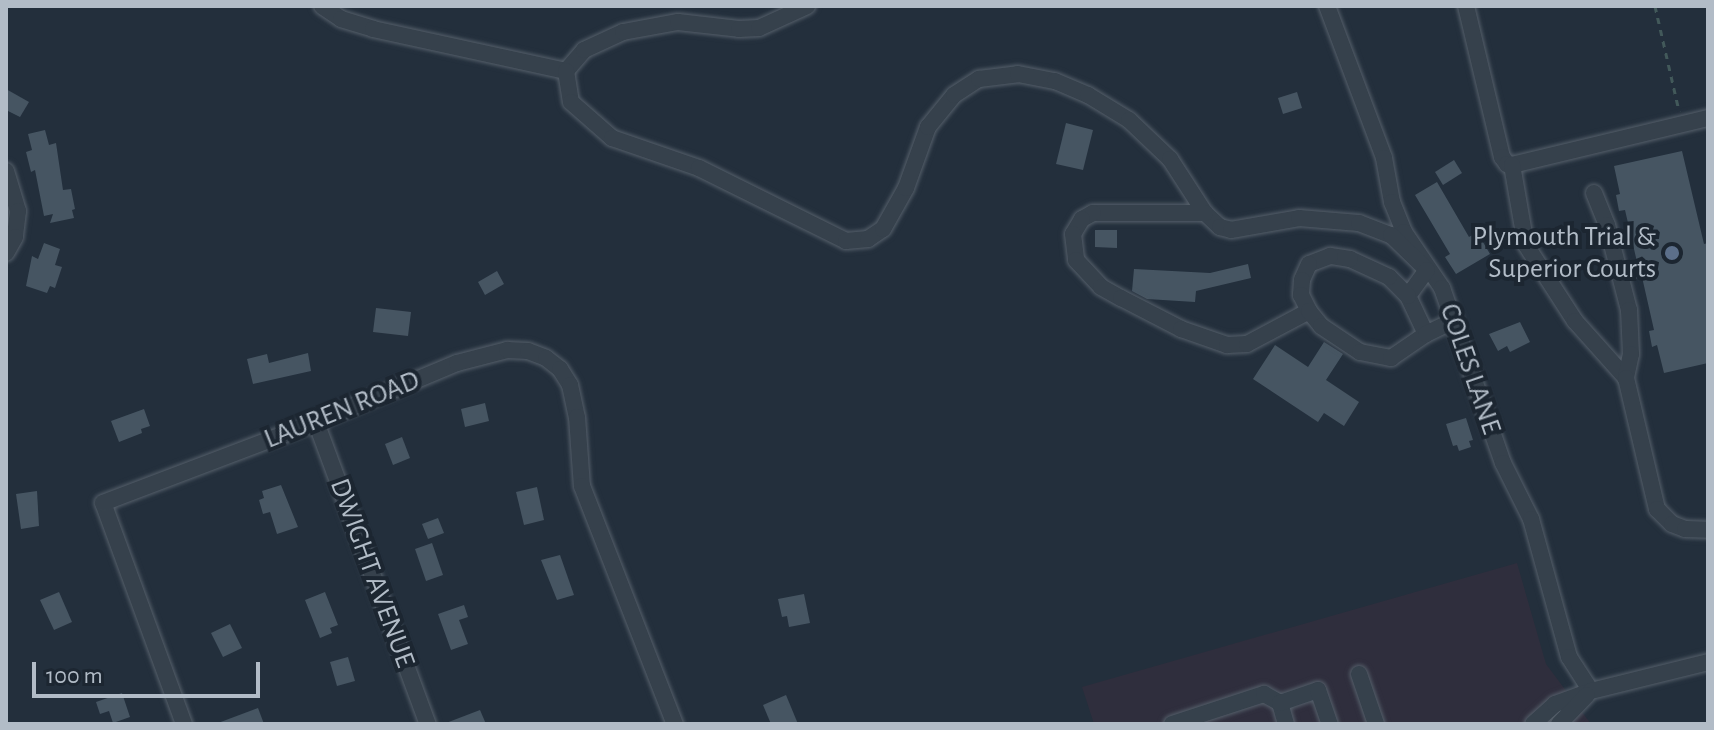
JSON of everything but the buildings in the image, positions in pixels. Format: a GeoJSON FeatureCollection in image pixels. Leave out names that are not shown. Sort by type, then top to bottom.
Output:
{"type":"FeatureCollection","features":[{"type":"Feature","properties":{"kind":"street"},"geometry":{"type":"LineString","coordinates":[[322,6],[341,19],[373,29],[566,71]]}},
{"type":"Feature","properties":{"kind":"street"},"geometry":{"type":"LineString","coordinates":[[566,71],[593,44],[634,29],[678,22],[739,29],[759,28],[807,6]]}},
{"type":"Feature","properties":{"kind":"street","name":"COLES LANE"},"geometry":{"type":"LineString","coordinates":[[1327,6],[1384,158],[1392,202],[1404,232],[1442,288],[1503,463],[1531,519],[1569,657],[1591,691]]}},
{"type":"Feature","properties":{"kind":"street"},"geometry":{"type":"LineString","coordinates":[[1466,6],[1502,157],[1512,165],[1526,245],[1575,321],[1626,378]]}},
{"type":"Feature","properties":{"kind":"street"},"geometry":{"type":"LineString","coordinates":[[566,71],[571,102],[612,138],[699,168],[846,241],[868,239],[885,226],[906,188],[928,127],[943,105],[966,86],[1005,74],[1055,81],[1096,98],[1119,112],[1170,159],[1205,213],[1228,230],[1299,218],[1359,223],[1391,235],[1427,270],[1408,296]]}},
{"type":"Feature","properties":{"kind":"street"},"geometry":{"type":"LineString","coordinates":[[1512,165],[1708,118]]}},
{"type":"Feature","properties":{"kind":"street"},"geometry":{"type":"LineString","coordinates":[[6,171],[14,188],[18,211],[15,237],[6,253]]}},
{"type":"Feature","properties":{"kind":"street"},"geometry":{"type":"LineString","coordinates":[[1594,193],[1607,225],[1629,310],[1631,354],[1626,378],[1657,509],[1663,519],[1685,529],[1708,530]]}},
{"type":"Feature","properties":{"kind":"street"},"geometry":{"type":"LineString","coordinates":[[1205,213],[1093,213],[1082,219],[1073,234],[1072,248],[1084,272],[1101,287],[1181,329],[1227,345],[1247,344],[1309,311]]}},
{"type":"Feature","properties":{"kind":"street"},"geometry":{"type":"LineString","coordinates":[[1426,334],[1408,296],[1389,277],[1366,265],[1330,256],[1309,264],[1302,280],[1301,295],[1309,311],[1321,326],[1360,352],[1375,358],[1391,358],[1426,334],[1455,320]]}},
{"type":"Feature","properties":{"kind":"street","name":"LAUREN ROAD"},"geometry":{"type":"LineString","coordinates":[[184,724],[103,503],[316,422],[457,363],[507,350],[546,358],[560,369],[571,387],[582,486],[675,724]]}},
{"type":"Feature","properties":{"kind":"street","name":"DWIGHT AVENUE"},"geometry":{"type":"LineString","coordinates":[[316,422],[428,724]]}},
{"type":"Feature","properties":{"kind":"street"},"geometry":{"type":"LineString","coordinates":[[1533,724],[1555,704],[1591,691],[1708,662]]}},
{"type":"Feature","properties":{"kind":"street"},"geometry":{"type":"LineString","coordinates":[[1359,674],[1376,724]]}},
{"type":"Feature","properties":{"kind":"street"},"geometry":{"type":"LineString","coordinates":[[1280,703],[1318,690],[1330,724]]}},
{"type":"Feature","properties":{"kind":"street"},"geometry":{"type":"LineString","coordinates":[[1559,724],[1591,691]]}},
{"type":"Feature","properties":{"kind":"street"},"geometry":{"type":"LineString","coordinates":[[1172,724],[1264,694],[1280,703],[1286,724]]}},
{"type":"Feature","properties":{"kind":"path"},"geometry":{"type":"LineString","coordinates":[[1655,6],[1682,124]]}},
{"type":"Feature","properties":{"kind":"shaded area"},"geometry":{"type":"Polygon","coordinates":[[[1517,563],[1546,664],[1591,724],[1094,724],[1082,687],[1517,563]]]}},
{"type":"Feature","properties":{"kind":"place","name":"Plymouth Trial & Superior Courts"},"geometry":{"type":"Point","coordinates":[1672,253]}}]}
